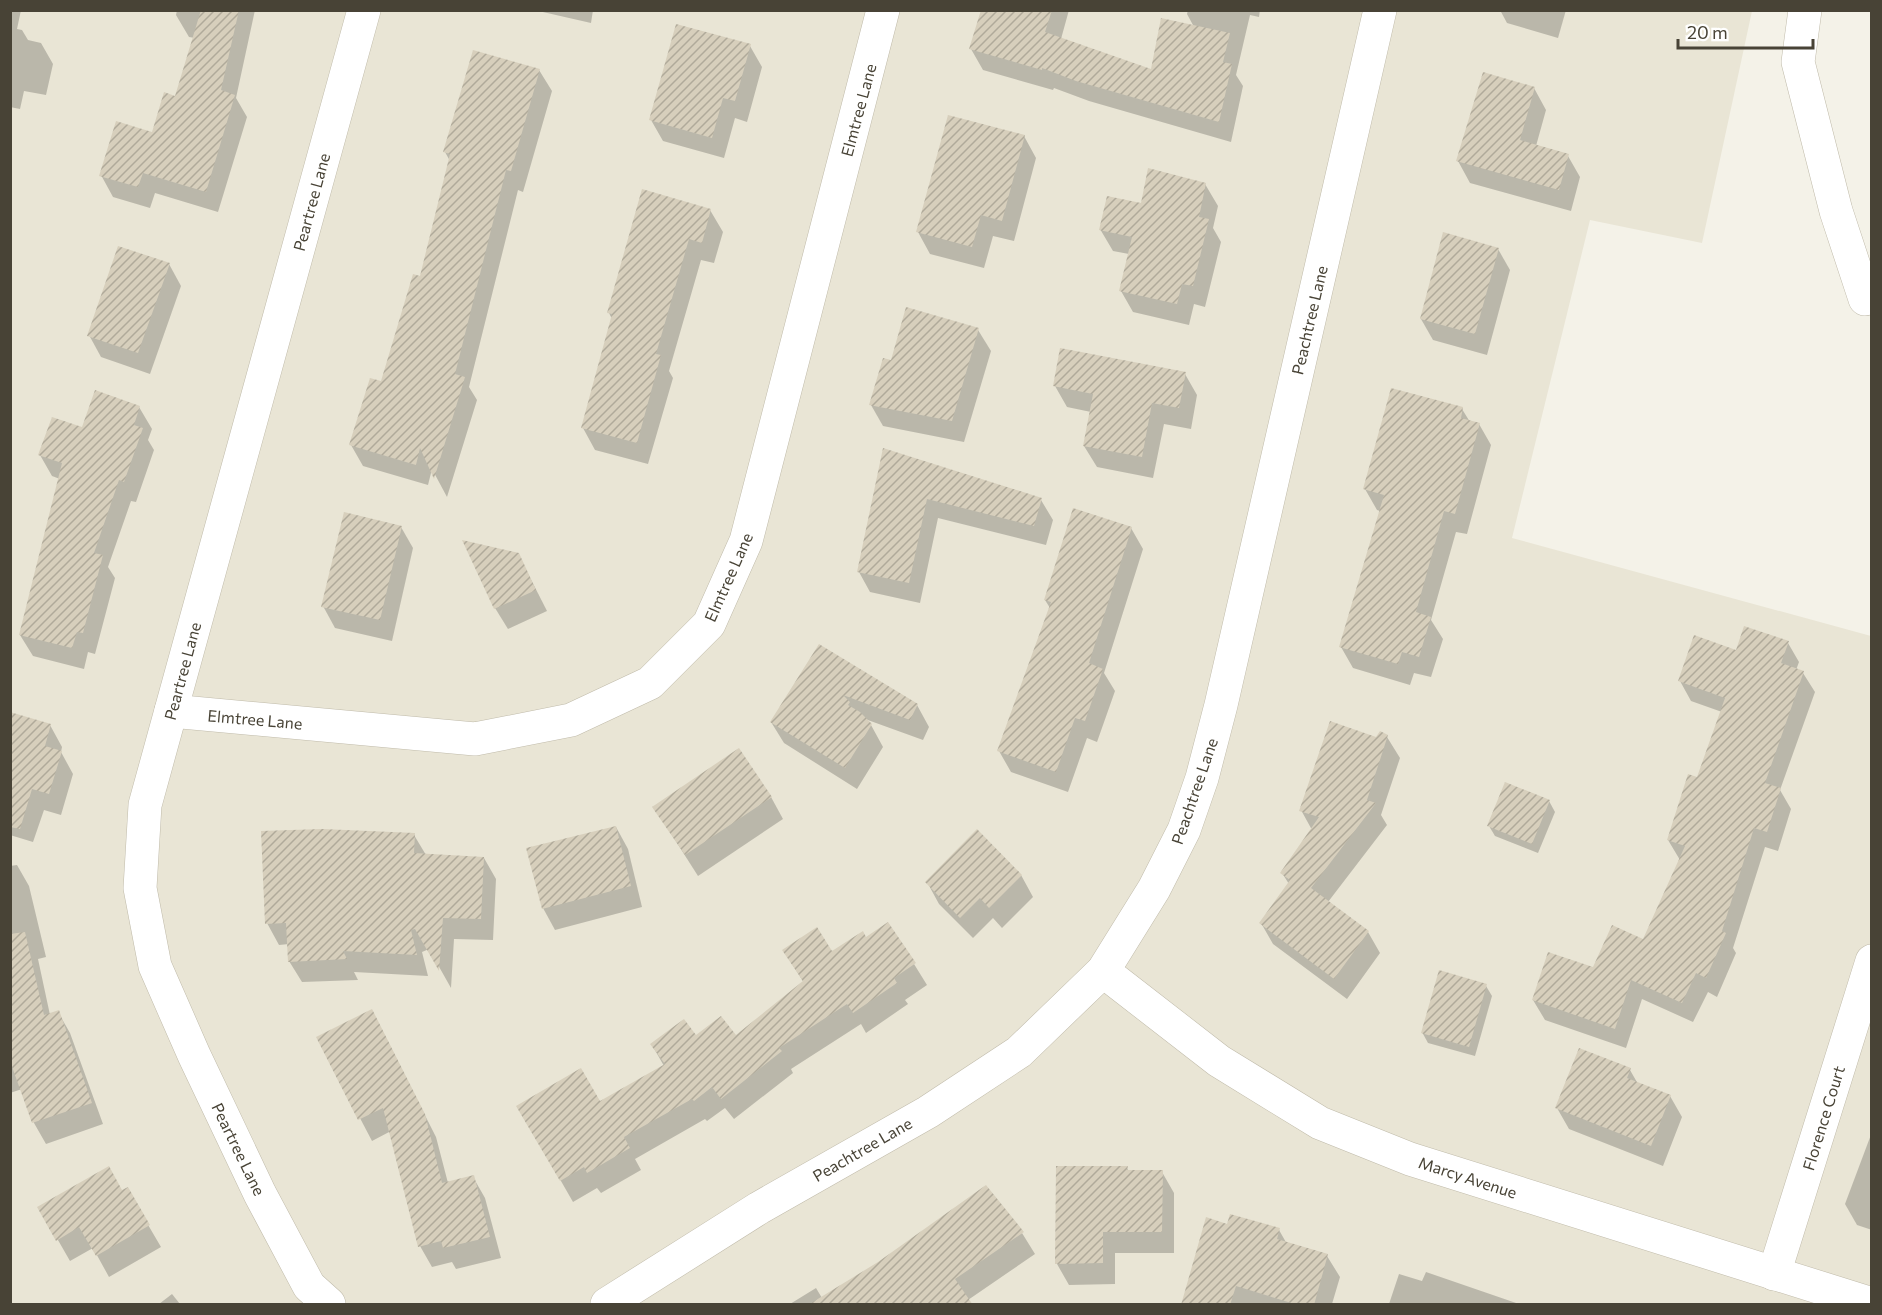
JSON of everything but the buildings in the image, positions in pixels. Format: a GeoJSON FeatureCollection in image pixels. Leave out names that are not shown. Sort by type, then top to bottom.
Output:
{"type":"FeatureCollection","features":[{"type":"Feature","properties":{"kind":"street","name":"Peartree Lane"},"geometry":{"type":"LineString","coordinates":[[329,1305],[309,1286],[260,1194],[194,1055],[155,966],[140,888],[144,805],[364,10]]}},
{"type":"Feature","properties":{"kind":"street","name":"Elmtree Lane"},"geometry":{"type":"LineString","coordinates":[[171,711],[475,739],[571,720],[650,682],[709,624],[746,541],[883,10]]}},
{"type":"Feature","properties":{"kind":"street","name":"Peachtree Lane"},"geometry":{"type":"LineString","coordinates":[[606,1305],[759,1208],[928,1112],[1019,1052],[1103,971],[1154,889],[1184,830],[1202,778],[1221,705],[1380,10]]}},
{"type":"Feature","properties":{"kind":"street"},"geometry":{"type":"LineString","coordinates":[[1805,10],[1798,62],[1836,211],[1865,298]]}},
{"type":"Feature","properties":{"kind":"street","name":"Florence Court"},"geometry":{"type":"LineString","coordinates":[[1774,1274],[1872,961]]}},
{"type":"Feature","properties":{"kind":"street","name":"Marcy Avenue"},"geometry":{"type":"LineString","coordinates":[[1103,971],[1219,1061],[1320,1123],[1410,1159],[1872,1304]]}},
{"type":"Feature","properties":{"kind":"shaded area"},"geometry":{"type":"Polygon","coordinates":[[[10,11],[1752,11],[1702,243],[1590,220],[1512,538],[1871,636],[1871,1304],[11,1304],[10,11]]]}}]}
